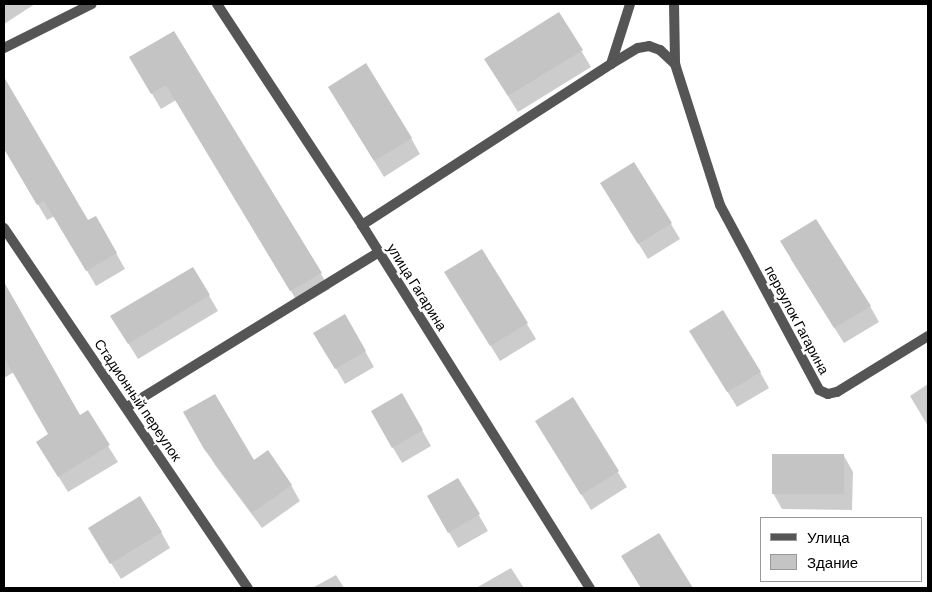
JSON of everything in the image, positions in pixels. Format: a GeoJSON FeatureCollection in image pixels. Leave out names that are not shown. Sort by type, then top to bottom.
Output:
{"type":"FeatureCollection","features":[{"type":"Feature","properties":{"kind":"street"},"geometry":{"type":"LineString","coordinates":[[4,48],[92,4]]}},
{"type":"Feature","properties":{"kind":"street","name":"улица Гагарина"},"geometry":{"type":"LineString","coordinates":[[217,4],[362,225],[590,588]]}},
{"type":"Feature","properties":{"kind":"street"},"geometry":{"type":"LineString","coordinates":[[611,64],[630,4]]}},
{"type":"Feature","properties":{"kind":"street"},"geometry":{"type":"LineString","coordinates":[[674,4],[675,64]]}},
{"type":"Feature","properties":{"kind":"street"},"geometry":{"type":"LineString","coordinates":[[362,225],[638,48],[649,46],[660,50],[675,64]]}},
{"type":"Feature","properties":{"kind":"street","name":"переулок Гагарина"},"geometry":{"type":"LineString","coordinates":[[675,64],[720,205],[819,390],[828,394],[837,392],[928,336]]}},
{"type":"Feature","properties":{"kind":"street","name":"Стадионный переулок"},"geometry":{"type":"LineString","coordinates":[[4,228],[248,588]]}},
{"type":"Feature","properties":{"kind":"street"},"geometry":{"type":"LineString","coordinates":[[127,407],[379,252]]}},
{"type":"Feature","properties":{"kind":"building"},"geometry":{"type":"Polygon","coordinates":[[[559,12],[583,50],[508,96],[484,59],[559,12]]]}},
{"type":"Feature","properties":{"kind":"building"},"geometry":{"type":"Polygon","coordinates":[[[174,31],[322,273],[290,291],[166,85],[151,94],[129,57],[174,31]]]}},
{"type":"Feature","properties":{"kind":"building"},"geometry":{"type":"Polygon","coordinates":[[[366,63],[412,138],[374,161],[328,87],[366,63]]]}},
{"type":"Feature","properties":{"kind":"building"},"geometry":{"type":"Polygon","coordinates":[[[4,77],[88,220],[96,216],[117,253],[86,271],[44,201],[37,205],[4,149],[4,77]]]}},
{"type":"Feature","properties":{"kind":"building"},"geometry":{"type":"Polygon","coordinates":[[[634,162],[672,223],[638,244],[600,183],[634,162]]]}},
{"type":"Feature","properties":{"kind":"building"},"geometry":{"type":"Polygon","coordinates":[[[816,219],[871,306],[834,328],[780,241],[816,219]]]}},
{"type":"Feature","properties":{"kind":"building"},"geometry":{"type":"Polygon","coordinates":[[[482,249],[528,323],[490,346],[444,272],[482,249]]]}},
{"type":"Feature","properties":{"kind":"building"},"geometry":{"type":"Polygon","coordinates":[[[193,267],[210,295],[128,344],[110,316],[193,267]]]}},
{"type":"Feature","properties":{"kind":"building"},"geometry":{"type":"Polygon","coordinates":[[[4,282],[80,415],[88,410],[110,445],[58,477],[36,442],[48,434],[4,357],[4,282]]]}},
{"type":"Feature","properties":{"kind":"building"},"geometry":{"type":"Polygon","coordinates":[[[723,310],[761,372],[727,392],[689,331],[723,310]]]}},
{"type":"Feature","properties":{"kind":"building"},"geometry":{"type":"Polygon","coordinates":[[[345,314],[366,351],[335,369],[313,333],[345,314]]]}},
{"type":"Feature","properties":{"kind":"building"},"geometry":{"type":"Polygon","coordinates":[[[402,393],[423,430],[392,448],[371,411],[402,393]]]}},
{"type":"Feature","properties":{"kind":"building"},"geometry":{"type":"Polygon","coordinates":[[[215,394],[254,460],[268,450],[292,485],[252,513],[204,449],[183,412],[215,394]]]}},
{"type":"Feature","properties":{"kind":"building"},"geometry":{"type":"Polygon","coordinates":[[[573,397],[619,471],[581,495],[535,421],[573,397]]]}},
{"type":"Feature","properties":{"kind":"building"},"geometry":{"type":"Polygon","coordinates":[[[772,454],[844,454],[844,494],[772,494],[772,454]]]}},
{"type":"Feature","properties":{"kind":"building"},"geometry":{"type":"Polygon","coordinates":[[[458,478],[480,514],[448,533],[427,496],[458,478]]]}},
{"type":"Feature","properties":{"kind":"building"},"geometry":{"type":"Polygon","coordinates":[[[140,496],[162,532],[110,564],[88,528],[140,496]]]}},
{"type":"Feature","properties":{"kind":"building"},"geometry":{"type":"Polygon","coordinates":[[[659,533],[693,588],[641,588],[621,556],[659,533]]]}}]}
